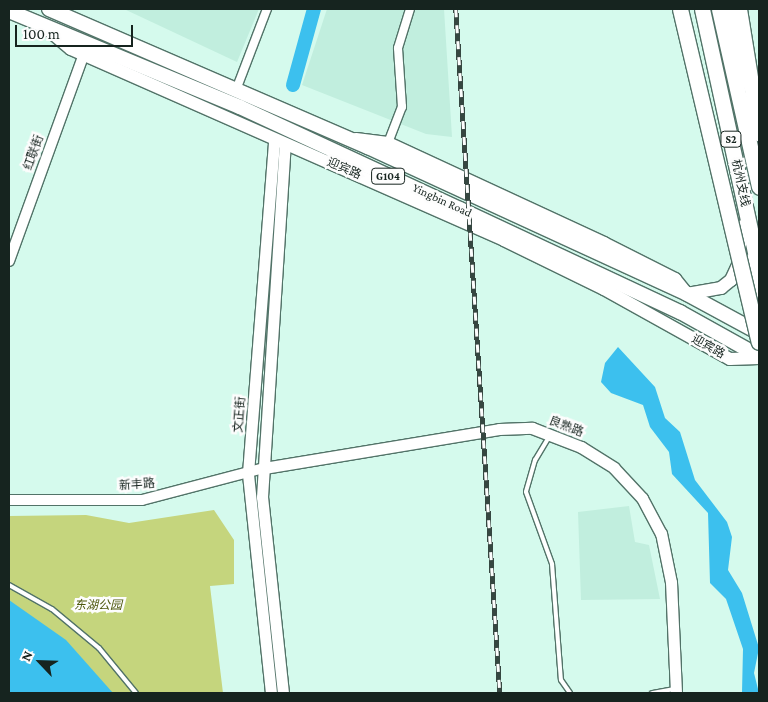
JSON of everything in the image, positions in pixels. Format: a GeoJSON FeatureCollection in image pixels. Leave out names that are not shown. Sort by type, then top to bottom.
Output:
{"type":"FeatureCollection","features":[{"type":"Feature","properties":{"kind":"highway","name":"Yingbin Road"},"geometry":{"type":"LineString","coordinates":[[49,9],[346,138],[687,294],[759,332]]}},
{"type":"Feature","properties":{"kind":"highway"},"geometry":{"type":"LineString","coordinates":[[680,9],[759,342]]}},
{"type":"Feature","properties":{"kind":"highway","name":"杭州支线"},"geometry":{"type":"LineString","coordinates":[[702,9],[759,270]]}},
{"type":"Feature","properties":{"kind":"highway","name":"杭州支线"},"geometry":{"type":"LineString","coordinates":[[719,9],[759,187]]}},
{"type":"Feature","properties":{"kind":"highway"},"geometry":{"type":"LineString","coordinates":[[739,9],[759,133]]}},
{"type":"Feature","properties":{"kind":"highway","name":"Yingbin Road"},"geometry":{"type":"LineString","coordinates":[[9,11],[240,107],[680,312],[759,357]]}},
{"type":"Feature","properties":{"kind":"main road"},"geometry":{"type":"LineString","coordinates":[[694,9],[759,301]]}},
{"type":"Feature","properties":{"kind":"main road"},"geometry":{"type":"LineString","coordinates":[[729,9],[759,155]]}},
{"type":"Feature","properties":{"kind":"main road","name":"迎宾路"},"geometry":{"type":"LineString","coordinates":[[39,22],[84,54],[513,244],[604,288],[730,359],[759,357]]}},
{"type":"Feature","properties":{"kind":"main road"},"geometry":{"type":"LineString","coordinates":[[346,138],[388,143],[666,274],[687,294],[721,288],[731,280],[738,265],[742,226]]}},
{"type":"Feature","properties":{"kind":"main road","name":"文正街"},"geometry":{"type":"LineString","coordinates":[[280,142],[264,468],[263,526],[282,693]]}},
{"type":"Feature","properties":{"kind":"main road","name":"文正街"},"geometry":{"type":"LineString","coordinates":[[271,693],[248,473],[280,142]]}},
{"type":"Feature","properties":{"kind":"main road","name":"良熟路"},"geometry":{"type":"LineString","coordinates":[[264,468],[499,429],[532,428],[582,447],[614,468],[642,498],[661,533],[671,582],[676,691]]}},
{"type":"Feature","properties":{"kind":"street"},"geometry":{"type":"LineString","coordinates":[[236,90],[267,9]]}},
{"type":"Feature","properties":{"kind":"street"},"geometry":{"type":"LineString","coordinates":[[388,143],[402,108],[398,48],[410,9]]}},
{"type":"Feature","properties":{"kind":"street","name":"红联街"},"geometry":{"type":"LineString","coordinates":[[9,260],[84,54]]}},
{"type":"Feature","properties":{"kind":"street","name":"新丰路"},"geometry":{"type":"LineString","coordinates":[[9,500],[142,500],[264,468]]}},
{"type":"Feature","properties":{"kind":"lane"},"geometry":{"type":"LineString","coordinates":[[550,435],[535,460],[526,492],[552,564],[561,680],[570,693]]}},
{"type":"Feature","properties":{"kind":"lane"},"geometry":{"type":"LineString","coordinates":[[9,584],[52,609],[99,648],[136,693]]}},
{"type":"Feature","properties":{"kind":"lane"},"geometry":{"type":"LineString","coordinates":[[652,693],[676,691]]}},
{"type":"Feature","properties":{"kind":"shaded area"},"geometry":{"type":"Polygon","coordinates":[[[124,9],[259,9],[237,62],[124,9]]]}},
{"type":"Feature","properties":{"kind":"shaded area"},"geometry":{"type":"Polygon","coordinates":[[[327,9],[444,9],[452,137],[426,134],[302,85],[327,9]]]}},
{"type":"Feature","properties":{"kind":"shaded area"},"geometry":{"type":"Polygon","coordinates":[[[629,506],[635,542],[649,545],[660,599],[581,600],[578,512],[629,506]]]}},
{"type":"Feature","properties":{"kind":"green space","name":"东湖公园"},"geometry":{"type":"Polygon","coordinates":[[[214,510],[234,540],[234,584],[210,586],[223,693],[9,693],[9,516],[86,515],[129,523],[214,510]]]}},
{"type":"Feature","properties":{"kind":"water"},"geometry":{"type":"Polygon","coordinates":[[[618,347],[655,387],[665,418],[680,432],[695,480],[727,522],[732,537],[728,570],[742,593],[759,648],[754,673],[759,693],[742,692],[743,649],[726,599],[710,583],[708,513],[672,474],[669,452],[650,427],[643,405],[611,393],[601,382],[605,363],[618,347]]]}},
{"type":"Feature","properties":{"kind":"water"},"geometry":{"type":"Polygon","coordinates":[[[9,600],[66,640],[113,693],[9,693],[9,600]]]}},
{"type":"Feature","properties":{"kind":"waterway"},"geometry":{"type":"LineString","coordinates":[[293,85],[314,9]]}},
{"type":"Feature","properties":{"kind":"railway"},"geometry":{"type":"LineString","coordinates":[[456,9],[500,693]]}}]}
